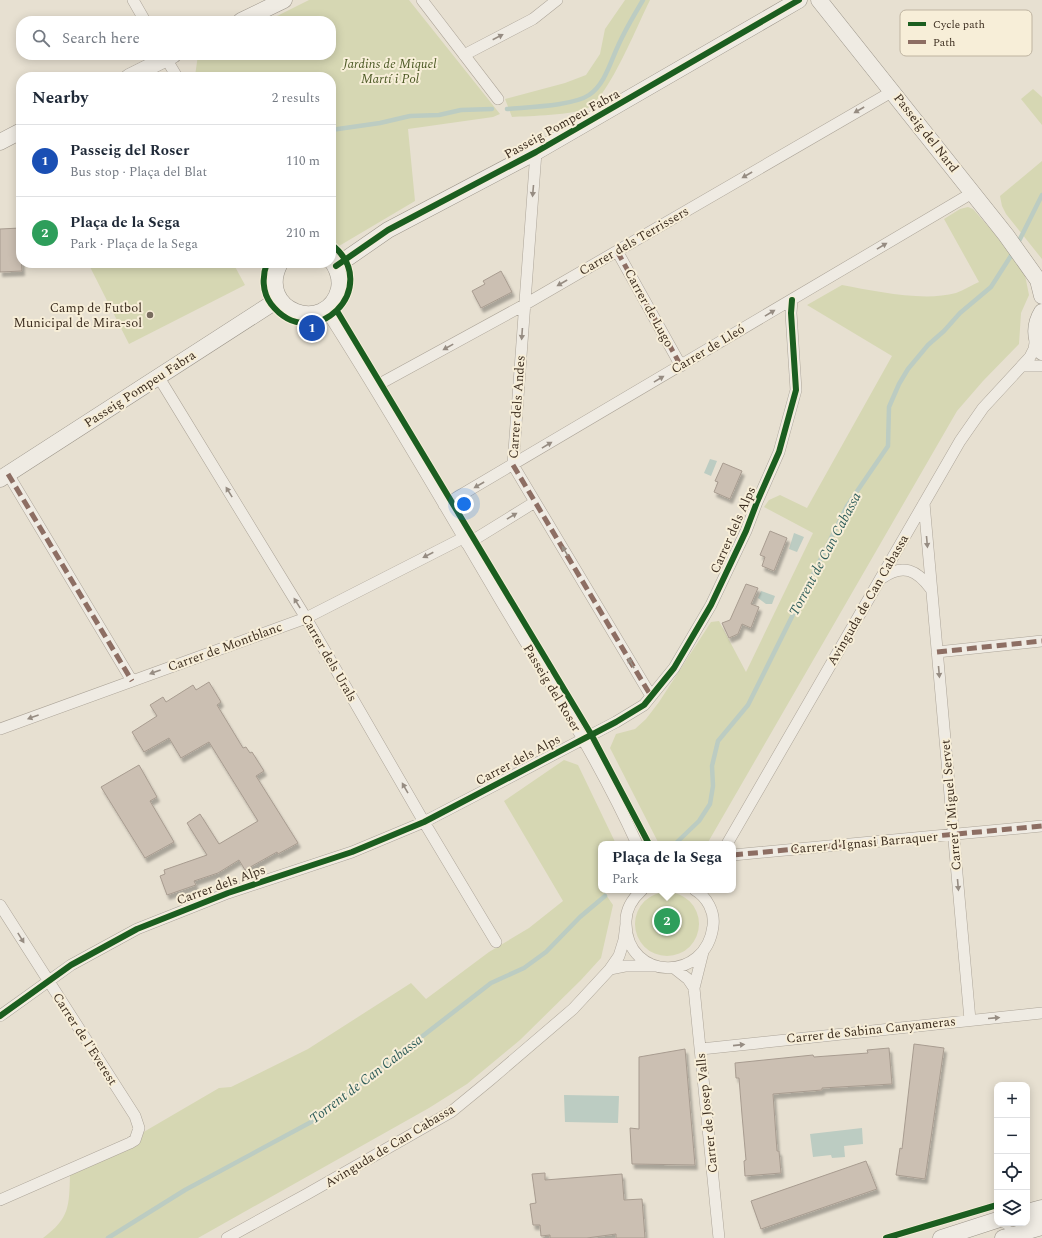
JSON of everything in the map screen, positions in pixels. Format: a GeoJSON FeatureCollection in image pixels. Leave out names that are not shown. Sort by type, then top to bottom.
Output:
{"type":"FeatureCollection","features":[{"type":"Feature","properties":{"kind":"street"},"geometry":{"type":"LineString","coordinates":[[133,0],[141,16]]}},
{"type":"Feature","properties":{"kind":"street"},"geometry":{"type":"LineString","coordinates":[[251,16],[284,0]]}},
{"type":"Feature","properties":{"kind":"street"},"geometry":{"type":"LineString","coordinates":[[422,0],[498,99]]}},
{"type":"Feature","properties":{"kind":"street"},"geometry":{"type":"LineString","coordinates":[[464,55],[533,19],[557,0]]}},
{"type":"Feature","properties":{"kind":"street","name":"Passeig Pompeu Fabra"},"geometry":{"type":"LineString","coordinates":[[336,261],[388,230],[536,152],[799,0]]}},
{"type":"Feature","properties":{"kind":"street","name":"Passeig del Nard"},"geometry":{"type":"LineString","coordinates":[[820,0],[1006,234],[1038,280],[1042,296]]}},
{"type":"Feature","properties":{"kind":"street"},"geometry":{"type":"LineString","coordinates":[[138,72],[160,60]]}},
{"type":"Feature","properties":{"kind":"street"},"geometry":{"type":"LineString","coordinates":[[169,60],[175,72]]}},
{"type":"Feature","properties":{"kind":"street","name":"Carrer dels Terrissers"},"geometry":{"type":"LineString","coordinates":[[374,387],[524,305],[893,90]]}},
{"type":"Feature","properties":{"kind":"street"},"geometry":{"type":"LineString","coordinates":[[0,142],[16,134]]}},
{"type":"Feature","properties":{"kind":"street","name":"Carrer dels Andes"},"geometry":{"type":"LineString","coordinates":[[536,152],[513,465],[652,696]]}},
{"type":"Feature","properties":{"kind":"street","name":"Carrer de Lleó"},"geometry":{"type":"LineString","coordinates":[[444,505],[972,193]]}},
{"type":"Feature","properties":{"kind":"street","name":"Carrer de Lugo"},"geometry":{"type":"LineString","coordinates":[[617,251],[681,366]]}},
{"type":"Feature","properties":{"kind":"street","name":"Passeig del Nard"},"geometry":{"type":"LineString","coordinates":[[1030,267],[1042,278]]}},
{"type":"Feature","properties":{"kind":"street"},"geometry":{"type":"LineString","coordinates":[[278,268],[274,281],[279,299],[285,306],[300,314],[317,313],[332,303],[337,295],[340,285],[339,275],[336,268]]}},
{"type":"Feature","properties":{"kind":"street","name":"Passeig Pompeu Fabra"},"geometry":{"type":"LineString","coordinates":[[4,477],[279,299]]}},
{"type":"Feature","properties":{"kind":"street","name":"Carrer dels Alps"},"geometry":{"type":"LineString","coordinates":[[0,1016],[71,965],[137,929],[228,893],[352,852],[424,822],[644,705],[674,668],[711,605],[746,531],[779,452],[796,390],[791,313],[792,300]]}},
{"type":"Feature","properties":{"kind":"street","name":"Passeig del Roser"},"geometry":{"type":"LineString","coordinates":[[325,309],[374,387],[582,739],[623,812],[636,841]]}},
{"type":"Feature","properties":{"kind":"street"},"geometry":{"type":"LineString","coordinates":[[1042,312],[1037,323],[1036,336],[1042,352]]}},
{"type":"Feature","properties":{"kind":"street","name":"Avinguda de Can Cabassa"},"geometry":{"type":"LineString","coordinates":[[729,841],[960,441],[983,408],[1030,357],[1034,348],[1036,336]]}},
{"type":"Feature","properties":{"kind":"street"},"geometry":{"type":"LineString","coordinates":[[1022,366],[1042,366]]}},
{"type":"Feature","properties":{"kind":"street","name":"Carrer dels Urals"},"geometry":{"type":"LineString","coordinates":[[158,376],[306,618],[424,822],[496,942]]}},
{"type":"Feature","properties":{"kind":"street"},"geometry":{"type":"LineString","coordinates":[[4,477],[132,681]]}},
{"type":"Feature","properties":{"kind":"street","name":"Carrer de Montblanc"},"geometry":{"type":"LineString","coordinates":[[0,729],[306,618],[465,541],[535,502]]}},
{"type":"Feature","properties":{"kind":"street","name":"Carrer d'Miguel Servet"},"geometry":{"type":"LineString","coordinates":[[924,504],[970,1020]]}},
{"type":"Feature","properties":{"kind":"street"},"geometry":{"type":"LineString","coordinates":[[880,579],[891,571],[913,571],[923,578],[932,590]]}},
{"type":"Feature","properties":{"kind":"street"},"geometry":{"type":"LineString","coordinates":[[937,652],[1042,642]]}},
{"type":"Feature","properties":{"kind":"street","name":"Carrer d'Ignasi Barraquer"},"geometry":{"type":"LineString","coordinates":[[736,855],[1042,826]]}},
{"type":"Feature","properties":{"kind":"street","name":"Avinguda de Can Cabassa"},"geometry":{"type":"LineString","coordinates":[[227,1238],[451,1112],[490,1080],[573,1009],[610,969],[619,956],[624,940],[628,909],[638,893]]}},
{"type":"Feature","properties":{"kind":"street"},"geometry":{"type":"LineString","coordinates":[[698,893],[706,900],[711,910]]}},
{"type":"Feature","properties":{"kind":"street"},"geometry":{"type":"LineString","coordinates":[[610,969],[626,966],[658,966],[674,968],[686,966],[696,959],[703,952],[711,938],[714,923],[711,910],[710,893]]}},
{"type":"Feature","properties":{"kind":"street","name":"Carrer de l'Everest"},"geometry":{"type":"LineString","coordinates":[[0,905],[135,1116],[138,1123],[139,1133],[135,1140],[130,1143],[0,1200]]}},
{"type":"Feature","properties":{"kind":"street"},"geometry":{"type":"LineString","coordinates":[[626,924],[626,933],[631,947],[640,958],[658,966]]}},
{"type":"Feature","properties":{"kind":"street","name":"Carrer de Josep Valls"},"geometry":{"type":"LineString","coordinates":[[703,952],[694,988],[720,1238]]}},
{"type":"Feature","properties":{"kind":"street"},"geometry":{"type":"LineString","coordinates":[[674,968],[688,979],[694,988]]}},
{"type":"Feature","properties":{"kind":"street","name":"Carrer de Sabina Canyameras"},"geometry":{"type":"LineString","coordinates":[[701,1049],[1042,1013]]}},
{"type":"Feature","properties":{"kind":"street"},"geometry":{"type":"LineString","coordinates":[[1030,1211],[1042,1208]]}},
{"type":"Feature","properties":{"kind":"street"},"geometry":{"type":"LineString","coordinates":[[941,1238],[994,1222]]}},
{"type":"Feature","properties":{"kind":"street"},"geometry":{"type":"LineString","coordinates":[[1013,1236],[1042,1227]]}},
{"type":"Feature","properties":{"kind":"lane"},"geometry":{"type":"LineString","coordinates":[[1002,1226],[1013,1236],[1027,1223],[1042,1217]]}},
{"type":"Feature","properties":{"kind":"green space","name":"Jardins de Miquel Martí i Pol"},"geometry":{"type":"Polygon","coordinates":[[[309,0],[409,0],[500,114],[493,117],[408,129],[415,201],[339,246],[336,244],[336,72],[196,72],[197,60],[336,60],[336,16],[277,16],[309,0]]]}},
{"type":"Feature","properties":{"kind":"green space"},"geometry":{"type":"Polygon","coordinates":[[[625,0],[650,0],[614,75],[596,101],[588,108],[573,112],[512,117],[505,99],[565,83],[586,75],[600,54],[605,29],[625,0]]]}},
{"type":"Feature","properties":{"kind":"green space"},"geometry":{"type":"Polygon","coordinates":[[[1033,89],[1042,97],[1042,125],[1021,99],[1033,89]]]}},
{"type":"Feature","properties":{"kind":"green space"},"geometry":{"type":"Polygon","coordinates":[[[1042,161],[1042,259],[1006,214],[1002,206],[1000,196],[1042,161]]]}},
{"type":"Feature","properties":{"kind":"green space"},"geometry":{"type":"Polygon","coordinates":[[[968,207],[973,209],[994,233],[1025,275],[1029,295],[1021,313],[1019,344],[983,381],[957,411],[709,841],[657,841],[610,748],[616,734],[635,729],[646,719],[659,702],[711,622],[719,621],[746,672],[813,533],[764,507],[769,500],[780,495],[807,508],[892,356],[807,305],[842,285],[899,295],[929,296],[956,293],[979,282],[944,219],[960,209],[968,207]]]}},
{"type":"Feature","properties":{"kind":"green space","name":"Camp de Futbol Municipal de Mira-sol"},"geometry":{"type":"Polygon","coordinates":[[[91,268],[236,268],[245,285],[129,344],[91,268]]]}},
{"type":"Feature","properties":{"kind":"green space"},"geometry":{"type":"Polygon","coordinates":[[[564,760],[578,765],[615,841],[598,841],[598,893],[605,893],[613,905],[601,958],[581,980],[520,1040],[467,1084],[429,1108],[198,1238],[43,1238],[58,1224],[66,1211],[69,1195],[70,1175],[219,1088],[231,1087],[308,1049],[411,983],[426,999],[489,952],[529,928],[563,901],[504,801],[564,760]]]}},
{"type":"Feature","properties":{"kind":"green space"},"geometry":{"type":"Polygon","coordinates":[[[658,893],[676,893],[685,897],[694,906],[699,918],[699,930],[694,942],[685,951],[673,956],[661,956],[649,951],[640,942],[635,930],[635,918],[640,906],[649,897],[658,893]]]}},
{"type":"Feature","properties":{"kind":"shaded area"},"geometry":{"type":"Polygon","coordinates":[[[710,459],[717,461],[711,476],[704,473],[710,459]]]}},
{"type":"Feature","properties":{"kind":"shaded area"},"geometry":{"type":"Polygon","coordinates":[[[794,533],[804,537],[797,552],[789,549],[794,533]]]}},
{"type":"Feature","properties":{"kind":"shaded area"},"geometry":{"type":"Polygon","coordinates":[[[761,591],[775,596],[772,604],[766,604],[758,598],[761,591]]]}},
{"type":"Feature","properties":{"kind":"shaded area"},"geometry":{"type":"Polygon","coordinates":[[[564,1095],[619,1096],[618,1123],[565,1122],[564,1095]]]}},
{"type":"Feature","properties":{"kind":"shaded area"},"geometry":{"type":"Polygon","coordinates":[[[862,1128],[863,1144],[844,1146],[845,1157],[832,1158],[831,1155],[813,1157],[810,1134],[862,1128]]]}},
{"type":"Feature","properties":{"kind":"building"},"geometry":{"type":"Polygon","coordinates":[[[16,228],[16,268],[22,268],[22,271],[0,272],[0,229],[16,228]]]}},
{"type":"Feature","properties":{"kind":"building"},"geometry":{"type":"Polygon","coordinates":[[[501,271],[512,292],[481,308],[472,291],[485,284],[483,281],[501,271]]]}},
{"type":"Feature","properties":{"kind":"building"},"geometry":{"type":"Polygon","coordinates":[[[723,463],[742,471],[730,499],[714,492],[718,482],[715,481],[723,463]]]}},
{"type":"Feature","properties":{"kind":"building"},"geometry":{"type":"Polygon","coordinates":[[[770,531],[787,538],[774,571],[762,566],[765,557],[760,555],[770,531]]]}},
{"type":"Feature","properties":{"kind":"building"},"geometry":{"type":"Polygon","coordinates":[[[746,584],[758,588],[751,604],[759,607],[751,628],[742,624],[738,634],[729,638],[722,623],[730,620],[746,584]]]}},
{"type":"Feature","properties":{"kind":"building"},"geometry":{"type":"Polygon","coordinates":[[[209,682],[221,702],[217,705],[243,748],[246,747],[250,753],[252,752],[264,771],[256,776],[298,843],[278,854],[277,852],[245,870],[239,860],[218,873],[194,881],[196,885],[167,895],[160,876],[165,874],[164,870],[207,855],[187,823],[200,814],[219,844],[258,821],[209,742],[181,758],[169,738],[144,752],[132,732],[157,716],[150,705],[163,697],[166,702],[193,685],[196,690],[209,682]]]}},
{"type":"Feature","properties":{"kind":"building"},"geometry":{"type":"Polygon","coordinates":[[[139,765],[157,797],[150,801],[174,842],[145,858],[101,787],[139,765]]]}},
{"type":"Feature","properties":{"kind":"building"},"geometry":{"type":"Polygon","coordinates":[[[914,1044],[944,1048],[925,1179],[896,1175],[900,1148],[902,1149],[914,1044]]]}},
{"type":"Feature","properties":{"kind":"building"},"geometry":{"type":"Polygon","coordinates":[[[889,1048],[892,1084],[822,1088],[822,1090],[773,1094],[777,1151],[779,1151],[781,1173],[745,1176],[744,1161],[746,1160],[739,1078],[736,1078],[735,1063],[813,1055],[814,1057],[868,1053],[867,1050],[889,1048]]]}},
{"type":"Feature","properties":{"kind":"building"},"geometry":{"type":"Polygon","coordinates":[[[685,1049],[695,1165],[632,1164],[630,1128],[639,1129],[639,1057],[685,1049]]]}},
{"type":"Feature","properties":{"kind":"building"},"geometry":{"type":"Polygon","coordinates":[[[866,1161],[877,1189],[761,1229],[751,1201],[866,1161]]]}},
{"type":"Feature","properties":{"kind":"building"},"geometry":{"type":"Polygon","coordinates":[[[545,1173],[545,1180],[622,1174],[624,1200],[642,1199],[645,1238],[616,1238],[616,1234],[587,1238],[550,1238],[550,1235],[541,1236],[540,1225],[533,1225],[530,1204],[536,1203],[532,1174],[545,1173]]]}},
{"type":"Feature","properties":{"kind":"waterway"},"geometry":{"type":"LineString","coordinates":[[507,109],[561,104],[582,99],[589,95],[595,90],[603,79],[624,34],[643,0]]}},
{"type":"Feature","properties":{"kind":"waterway"},"geometry":{"type":"LineString","coordinates":[[336,129],[380,123],[410,116],[439,115],[461,110],[492,109]]}},
{"type":"Feature","properties":{"kind":"waterway","name":"Torrent de Can Cabassa"},"geometry":{"type":"LineString","coordinates":[[1017,245],[1042,195]]}},
{"type":"Feature","properties":{"kind":"waterway","name":"Torrent de Can Cabassa"},"geometry":{"type":"LineString","coordinates":[[678,841],[699,821],[710,804],[713,786],[712,766],[718,741],[748,705],[847,506],[888,446],[889,407],[899,384],[908,369],[928,345],[944,331],[960,313],[991,287],[1014,251]]}},
{"type":"Feature","properties":{"kind":"waterway","name":"Torrent de Can Cabassa"},"geometry":{"type":"LineString","coordinates":[[108,1238],[185,1190],[313,1121],[491,983],[524,968],[546,952],[580,917],[605,896]]}},
{"type":"Feature","properties":{"kind":"marked path"},"geometry":{"type":"LineString","coordinates":[[617,251],[681,366]]}},
{"type":"Feature","properties":{"kind":"marked path"},"geometry":{"type":"LineString","coordinates":[[513,465],[651,696]]}},
{"type":"Feature","properties":{"kind":"marked path"},"geometry":{"type":"LineString","coordinates":[[8,474],[132,681]]}},
{"type":"Feature","properties":{"kind":"marked path"},"geometry":{"type":"LineString","coordinates":[[937,652],[1042,641]]}},
{"type":"Feature","properties":{"kind":"marked path"},"geometry":{"type":"LineString","coordinates":[[736,855],[1042,826]]}},
{"type":"Feature","properties":{"kind":"cycle path"},"geometry":{"type":"LineString","coordinates":[[336,266],[388,230],[536,152],[799,0]]}},
{"type":"Feature","properties":{"kind":"cycle path"},"geometry":{"type":"LineString","coordinates":[[266,268],[264,289],[271,304],[288,319],[306,323],[323,320],[337,310],[347,296],[350,279],[346,261],[336,250]]}},
{"type":"Feature","properties":{"kind":"cycle path"},"geometry":{"type":"LineString","coordinates":[[0,1016],[71,965],[137,929],[228,893],[352,852],[424,822],[616,722],[644,705],[674,668],[711,605],[746,531],[779,452],[796,390],[791,313],[792,300]]}},
{"type":"Feature","properties":{"kind":"cycle path"},"geometry":{"type":"LineString","coordinates":[[337,311],[591,734],[647,841]]}},
{"type":"Feature","properties":{"kind":"cycle path"},"geometry":{"type":"LineString","coordinates":[[886,1238],[994,1206]]}},
{"type":"Feature","properties":{"kind":"place","name":"Camp de Futbol Municipal de Mira-sol"},"geometry":{"type":"Point","coordinates":[150,315]}},
{"type":"Feature","properties":{"kind":"place","name":"Passeig del Roser"},"geometry":{"type":"Point","coordinates":[312,328]}},
{"type":"Feature","properties":{"kind":"place","name":"Plaça de la Sega"},"geometry":{"type":"Point","coordinates":[667,921]}}]}
